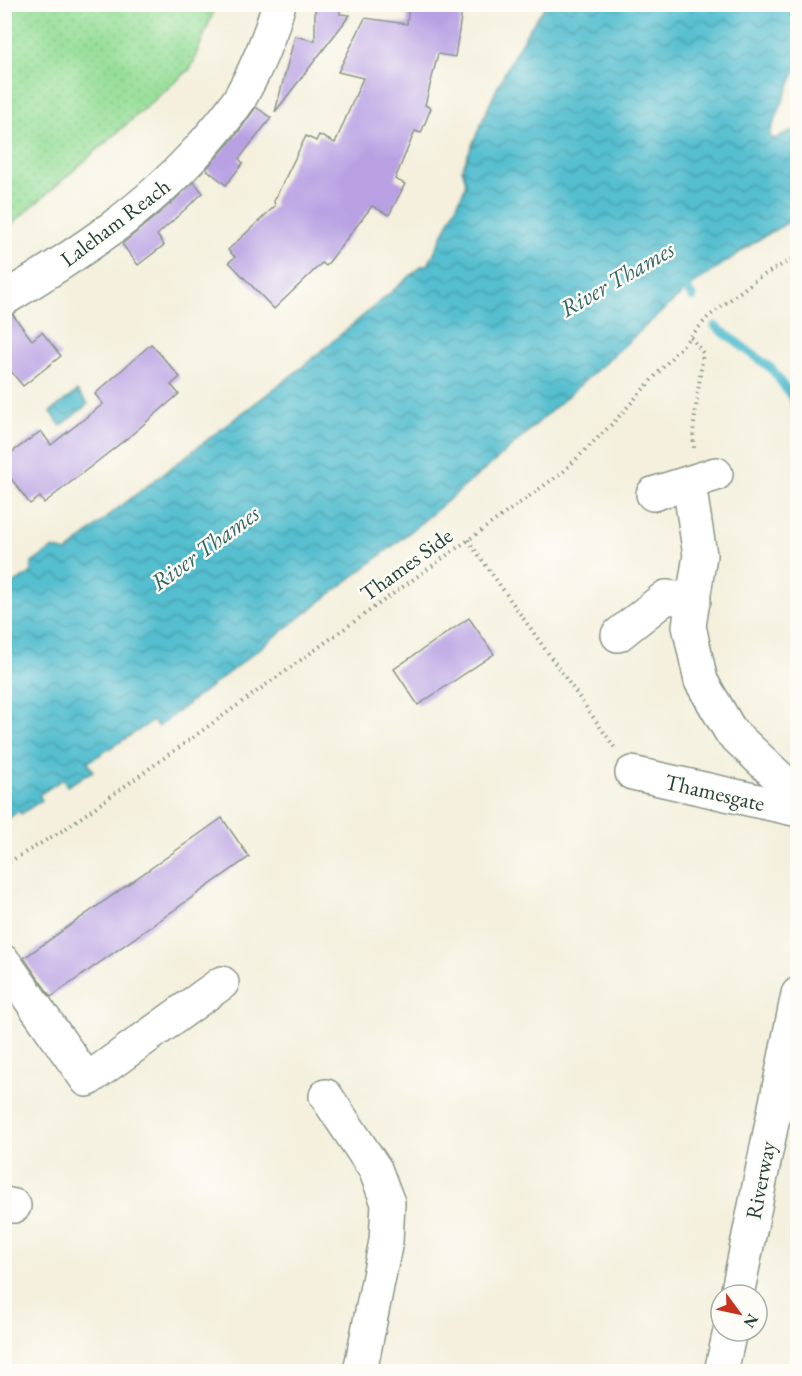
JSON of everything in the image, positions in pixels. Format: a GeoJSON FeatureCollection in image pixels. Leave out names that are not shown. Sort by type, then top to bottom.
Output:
{"type":"FeatureCollection","features":[{"type":"Feature","properties":{"kind":"street","name":"Laleham Reach"},"geometry":{"type":"LineString","coordinates":[[4,299],[74,256],[133,213],[178,173],[239,99],[257,63],[279,4]]}},
{"type":"Feature","properties":{"kind":"street"},"geometry":{"type":"LineString","coordinates":[[652,495],[702,479]]}},
{"type":"Feature","properties":{"kind":"street","name":"Thamesgate"},"geometry":{"type":"LineString","coordinates":[[702,479],[700,555],[689,626],[701,681],[731,732],[786,784],[798,799]]}},
{"type":"Feature","properties":{"kind":"street"},"geometry":{"type":"LineString","coordinates":[[618,635],[666,597],[694,600]]}},
{"type":"Feature","properties":{"kind":"street","name":"Thamesgate"},"geometry":{"type":"LineString","coordinates":[[632,773],[798,810]]}},
{"type":"Feature","properties":{"kind":"street"},"geometry":{"type":"LineString","coordinates":[[4,962],[87,1080],[222,983]]}},
{"type":"Feature","properties":{"kind":"street","name":"Riverway"},"geometry":{"type":"LineString","coordinates":[[739,1283],[798,994]]}},
{"type":"Feature","properties":{"kind":"street"},"geometry":{"type":"LineString","coordinates":[[326,1096],[375,1169],[388,1203],[386,1241],[360,1371]]}},
{"type":"Feature","properties":{"kind":"street"},"geometry":{"type":"LineString","coordinates":[[721,1371],[727,1343]]}},
{"type":"Feature","properties":{"kind":"path","name":"Thames Side"},"geometry":{"type":"LineString","coordinates":[[4,865],[65,829],[563,472],[614,422],[708,317],[758,278],[798,256]]}},
{"type":"Feature","properties":{"kind":"path"},"geometry":{"type":"LineString","coordinates":[[691,337],[703,353],[693,431],[695,463],[702,479]]}},
{"type":"Feature","properties":{"kind":"path"},"geometry":{"type":"LineString","coordinates":[[468,540],[600,728]]}},
{"type":"Feature","properties":{"kind":"green space"},"geometry":{"type":"Polygon","coordinates":[[[5,4],[216,5],[191,68],[5,230],[5,4]]]}},
{"type":"Feature","properties":{"kind":"water","name":"River Thames"},"geometry":{"type":"Polygon","coordinates":[[[546,5],[797,5],[797,67],[769,135],[774,139],[797,129],[797,217],[758,240],[687,289],[501,456],[398,542],[158,727],[153,721],[88,762],[93,771],[67,786],[63,779],[39,795],[42,800],[21,814],[19,811],[6,820],[5,825],[5,589],[31,573],[32,563],[53,548],[67,552],[113,512],[301,368],[422,266],[428,265],[464,190],[466,182],[462,169],[489,105],[509,63],[546,5]]]}},
{"type":"Feature","properties":{"kind":"water"},"geometry":{"type":"Polygon","coordinates":[[[77,391],[88,404],[61,426],[50,412],[77,391]]]}},
{"type":"Feature","properties":{"kind":"building"},"geometry":{"type":"Polygon","coordinates":[[[315,4],[340,4],[340,14],[350,15],[275,112],[295,36],[315,41],[315,4]]]}},
{"type":"Feature","properties":{"kind":"building"},"geometry":{"type":"Polygon","coordinates":[[[409,4],[463,4],[455,57],[438,54],[425,105],[431,108],[421,133],[415,131],[395,179],[405,184],[389,215],[372,206],[326,266],[322,263],[274,309],[229,262],[235,257],[228,250],[275,206],[274,201],[306,136],[316,141],[319,135],[335,143],[363,78],[338,72],[365,18],[407,24],[409,4]]]}},
{"type":"Feature","properties":{"kind":"building"},"geometry":{"type":"Polygon","coordinates":[[[256,107],[271,118],[239,159],[243,163],[226,185],[206,169],[237,134],[256,107]]]}},
{"type":"Feature","properties":{"kind":"building"},"geometry":{"type":"Polygon","coordinates":[[[194,182],[203,193],[157,235],[164,245],[138,265],[122,244],[194,182]]]}},
{"type":"Feature","properties":{"kind":"building"},"geometry":{"type":"Polygon","coordinates":[[[13,315],[32,340],[42,332],[61,356],[23,386],[4,363],[4,318],[13,315]]]}},
{"type":"Feature","properties":{"kind":"building"},"geometry":{"type":"Polygon","coordinates":[[[151,344],[180,377],[171,385],[179,394],[130,436],[44,503],[40,497],[30,504],[4,469],[4,458],[41,431],[51,445],[103,404],[95,394],[151,344]]]}},
{"type":"Feature","properties":{"kind":"building"},"geometry":{"type":"Polygon","coordinates":[[[469,618],[494,654],[418,705],[394,669],[469,618]]]}},
{"type":"Feature","properties":{"kind":"building"},"geometry":{"type":"Polygon","coordinates":[[[222,818],[249,857],[51,997],[24,958],[222,818]]]}},
{"type":"Feature","properties":{"kind":"waterway"},"geometry":{"type":"LineString","coordinates":[[679,280],[693,297]]}},
{"type":"Feature","properties":{"kind":"waterway"},"geometry":{"type":"LineString","coordinates":[[715,326],[772,369],[798,406]]}}]}
